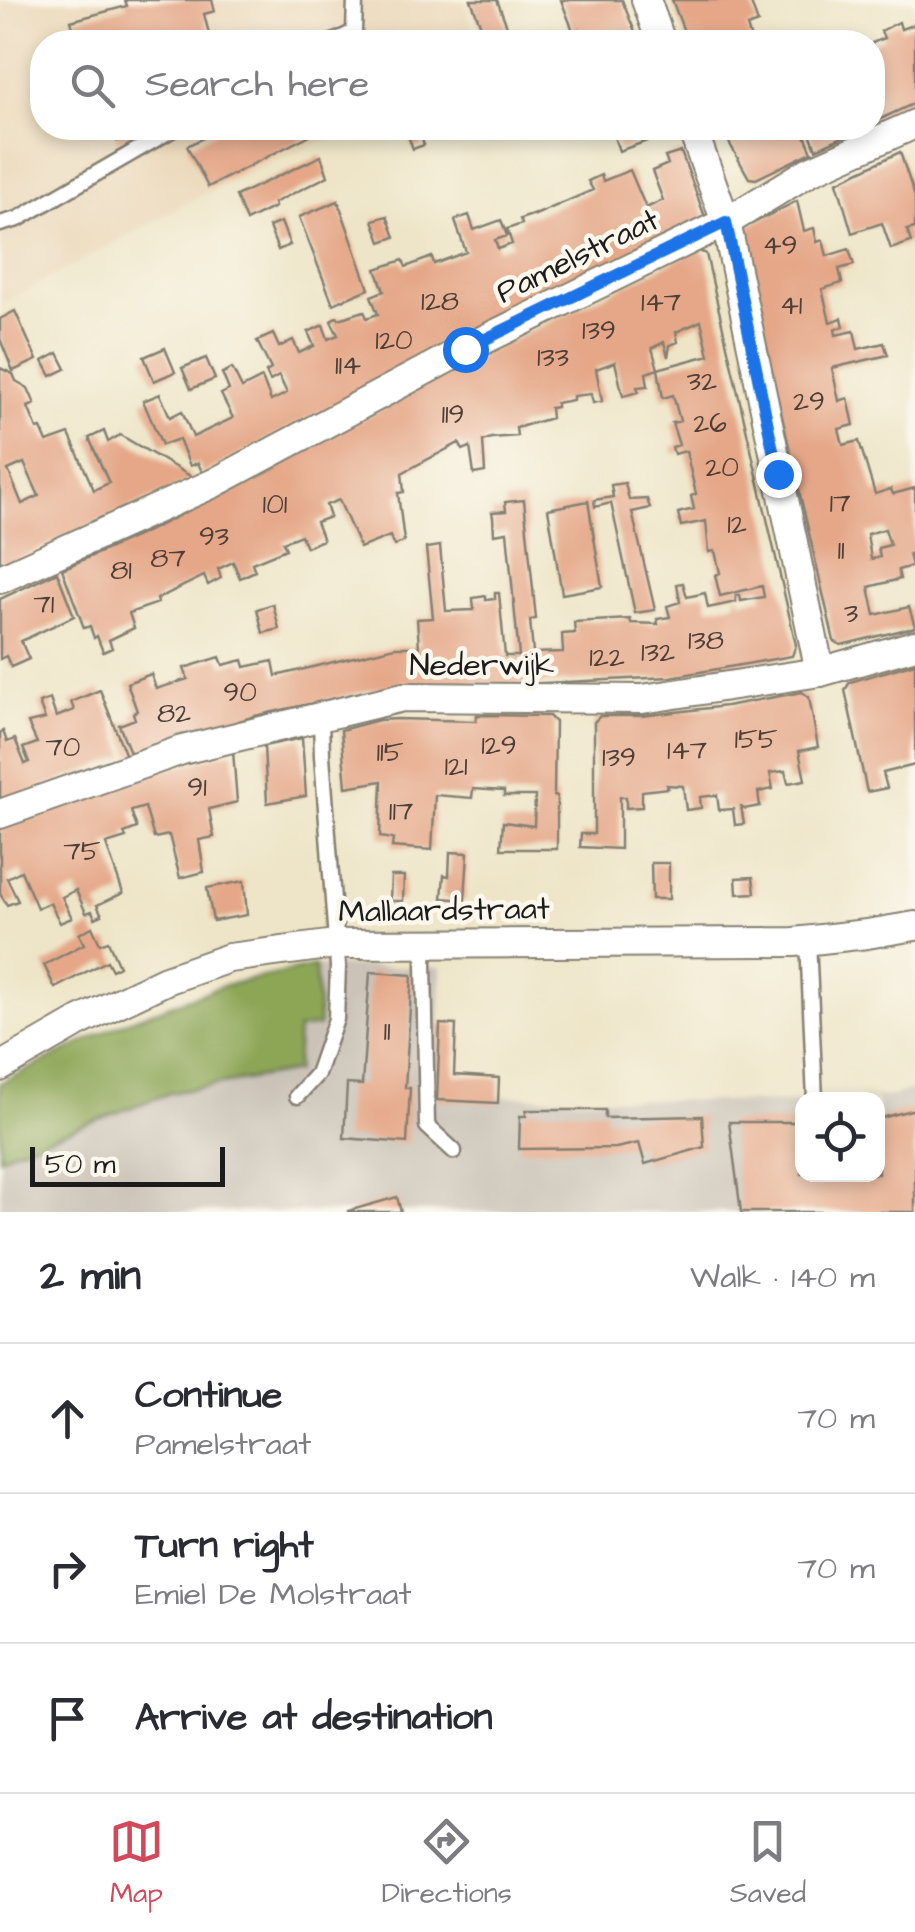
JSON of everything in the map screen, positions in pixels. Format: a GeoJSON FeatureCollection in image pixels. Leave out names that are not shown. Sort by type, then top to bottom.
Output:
{"type":"FeatureCollection","features":[{"type":"Feature","properties":{"kind":"street"},"geometry":{"type":"LineString","coordinates":[[646,0],[657,30]]}},
{"type":"Feature","properties":{"kind":"street","name":"Pamelstraat"},"geometry":{"type":"LineString","coordinates":[[885,137],[915,124]]}},
{"type":"Feature","properties":{"kind":"street"},"geometry":{"type":"LineString","coordinates":[[696,140],[726,222],[820,672]]}},
{"type":"Feature","properties":{"kind":"street","name":"Pamelstraat"},"geometry":{"type":"LineString","coordinates":[[0,580],[214,483],[465,349],[726,222],[810,171],[879,140]]}},
{"type":"Feature","properties":{"kind":"street","name":"Nederwijk"},"geometry":{"type":"LineString","coordinates":[[0,814],[182,750],[403,698],[642,700],[820,672],[915,646]]}},
{"type":"Feature","properties":{"kind":"street","name":"Mallaardstraat"},"geometry":{"type":"LineString","coordinates":[[0,1067],[166,980],[229,958],[336,944],[808,940],[915,926]]}},
{"type":"Feature","properties":{"kind":"lane"},"geometry":{"type":"LineString","coordinates":[[354,30],[355,0]]}},
{"type":"Feature","properties":{"kind":"lane"},"geometry":{"type":"LineString","coordinates":[[0,224],[18,218],[155,140]]}},
{"type":"Feature","properties":{"kind":"lane"},"geometry":{"type":"LineString","coordinates":[[296,1096],[318,1074],[336,1019],[338,966],[321,718]]}},
{"type":"Feature","properties":{"kind":"lane"},"geometry":{"type":"LineString","coordinates":[[808,940],[815,1092]]}},
{"type":"Feature","properties":{"kind":"lane"},"geometry":{"type":"LineString","coordinates":[[426,943],[427,1126],[454,1151]]}},
{"type":"Feature","properties":{"kind":"shaded area"},"geometry":{"type":"Polygon","coordinates":[[[0,0],[463,0],[474,30],[30,30],[30,140],[324,140],[198,197],[0,305],[0,0]]]}},
{"type":"Feature","properties":{"kind":"shaded area"},"geometry":{"type":"Polygon","coordinates":[[[315,966],[441,967],[438,1095],[795,1103],[795,1182],[885,1182],[885,1097],[915,1089],[915,1212],[0,1212],[0,1158],[170,1093],[296,1071],[298,1029],[319,1025],[315,966]]]}},
{"type":"Feature","properties":{"kind":"green space"},"geometry":{"type":"Polygon","coordinates":[[[315,966],[319,1026],[298,1029],[296,1071],[170,1093],[0,1158],[0,1083],[125,1022],[225,985],[315,966]]]}},
{"type":"Feature","properties":{"kind":"building"},"geometry":{"type":"Polygon","coordinates":[[[125,0],[212,0],[215,11],[204,14],[208,30],[74,30],[71,21],[127,6],[125,0]]]}},
{"type":"Feature","properties":{"kind":"building"},"geometry":{"type":"Polygon","coordinates":[[[471,0],[497,0],[508,30],[482,30],[471,0]]]}},
{"type":"Feature","properties":{"kind":"building"},"geometry":{"type":"Polygon","coordinates":[[[561,0],[622,0],[634,30],[579,29],[573,30],[561,0]]]}},
{"type":"Feature","properties":{"kind":"building"},"geometry":{"type":"Polygon","coordinates":[[[672,0],[750,0],[758,23],[747,27],[748,30],[683,30],[672,0]]]}},
{"type":"Feature","properties":{"kind":"building"},"geometry":{"type":"Polygon","coordinates":[[[899,22],[901,29],[915,24],[915,103],[885,117],[885,30],[899,22]]]}},
{"type":"Feature","properties":{"kind":"building"},"geometry":{"type":"Polygon","coordinates":[[[199,140],[300,140],[208,187],[187,146],[199,140]]]}},
{"type":"Feature","properties":{"kind":"building"},"geometry":{"type":"Polygon","coordinates":[[[410,140],[422,140],[424,145],[413,149],[410,140]]]}},
{"type":"Feature","properties":{"kind":"building"},"geometry":{"type":"Polygon","coordinates":[[[615,140],[650,140],[619,151],[615,140]]]}},
{"type":"Feature","properties":{"kind":"building"},"geometry":{"type":"Polygon","coordinates":[[[728,140],[807,140],[812,152],[756,179],[749,178],[728,140]]]}},
{"type":"Feature","properties":{"kind":"building"},"geometry":{"type":"Polygon","coordinates":[[[813,140],[836,140],[816,149],[813,140]]]}},
{"type":"Feature","properties":{"kind":"building"},"geometry":{"type":"Polygon","coordinates":[[[681,152],[705,217],[477,329],[203,474],[198,463],[190,466],[179,439],[162,445],[143,401],[160,394],[170,417],[182,411],[193,437],[233,418],[221,394],[229,390],[222,373],[232,368],[242,388],[262,378],[271,401],[287,393],[279,376],[270,381],[266,372],[271,369],[257,341],[273,334],[279,347],[293,340],[299,353],[314,346],[308,332],[323,325],[328,339],[338,335],[331,321],[334,318],[364,311],[367,318],[378,314],[371,296],[384,291],[376,269],[403,260],[406,267],[432,257],[434,264],[466,252],[457,219],[469,215],[474,230],[501,220],[507,236],[495,240],[498,249],[512,244],[507,229],[522,224],[520,219],[593,190],[588,181],[601,175],[603,181],[630,170],[646,208],[663,200],[652,171],[668,164],[665,157],[681,152]]]}},
{"type":"Feature","properties":{"kind":"building"},"geometry":{"type":"Polygon","coordinates":[[[900,152],[915,197],[915,228],[907,230],[911,242],[891,249],[882,223],[852,233],[837,182],[900,152]]]}},
{"type":"Feature","properties":{"kind":"building"},"geometry":{"type":"Polygon","coordinates":[[[321,156],[328,176],[246,221],[236,196],[321,156]]]}},
{"type":"Feature","properties":{"kind":"building"},"geometry":{"type":"Polygon","coordinates":[[[338,201],[369,289],[333,304],[299,217],[338,201]]]}},
{"type":"Feature","properties":{"kind":"building"},"geometry":{"type":"Polygon","coordinates":[[[797,201],[804,231],[814,228],[817,242],[823,240],[827,256],[849,249],[854,265],[839,269],[842,283],[822,289],[830,322],[842,318],[844,327],[835,329],[836,335],[854,331],[858,349],[884,343],[888,355],[832,368],[839,401],[848,398],[854,425],[839,429],[843,445],[859,441],[875,494],[915,488],[915,552],[909,554],[912,566],[898,570],[900,579],[869,587],[875,615],[909,607],[915,627],[841,645],[834,641],[740,235],[744,228],[797,201]],[[885,529],[867,534],[871,559],[880,557],[878,548],[890,545],[885,529]]]}},
{"type":"Feature","properties":{"kind":"building"},"geometry":{"type":"Polygon","coordinates":[[[387,216],[395,237],[381,242],[373,220],[387,216]]]}},
{"type":"Feature","properties":{"kind":"building"},"geometry":{"type":"Polygon","coordinates":[[[281,222],[290,245],[278,250],[269,227],[281,222]]]}},
{"type":"Feature","properties":{"kind":"building"},"geometry":{"type":"Polygon","coordinates":[[[697,250],[706,254],[796,645],[792,656],[671,677],[522,684],[403,683],[255,716],[131,755],[119,725],[135,719],[133,713],[137,711],[127,683],[151,674],[156,689],[188,679],[184,668],[220,657],[223,665],[243,660],[245,667],[273,661],[276,676],[395,647],[419,647],[417,619],[433,618],[426,548],[440,546],[446,611],[474,610],[473,598],[495,599],[495,593],[499,593],[505,656],[519,656],[507,532],[494,534],[492,512],[506,511],[505,502],[524,500],[536,619],[530,620],[533,653],[563,652],[562,634],[575,633],[574,622],[630,619],[631,623],[658,624],[657,619],[670,617],[667,606],[680,602],[677,584],[683,583],[687,597],[705,593],[708,608],[736,602],[740,595],[741,601],[764,597],[762,586],[720,596],[715,575],[720,573],[715,551],[709,552],[706,521],[681,526],[678,513],[694,509],[691,496],[696,494],[686,451],[674,454],[672,447],[679,445],[672,423],[680,421],[673,395],[663,398],[658,369],[646,373],[648,386],[637,387],[639,392],[623,396],[615,362],[596,369],[602,401],[593,403],[591,394],[573,396],[573,400],[550,408],[551,418],[516,428],[517,436],[483,441],[485,472],[474,474],[470,447],[463,450],[459,443],[402,473],[404,492],[398,493],[404,541],[394,546],[390,536],[360,548],[339,500],[326,505],[330,517],[316,522],[323,540],[306,547],[301,535],[283,542],[286,549],[252,563],[255,571],[240,578],[233,562],[218,569],[221,578],[208,585],[204,576],[157,599],[158,603],[129,613],[134,628],[109,640],[112,648],[103,652],[90,626],[84,628],[62,569],[148,531],[488,352],[697,250]],[[701,321],[676,332],[678,342],[670,345],[668,357],[664,342],[652,348],[658,369],[709,355],[701,321]]]}},
{"type":"Feature","properties":{"kind":"building"},"geometry":{"type":"Polygon","coordinates":[[[15,311],[37,360],[13,371],[0,339],[0,319],[15,311]]]}},
{"type":"Feature","properties":{"kind":"building"},"geometry":{"type":"Polygon","coordinates":[[[165,348],[175,372],[154,381],[144,357],[165,348]]]}},
{"type":"Feature","properties":{"kind":"building"},"geometry":{"type":"Polygon","coordinates":[[[58,353],[66,369],[51,376],[43,361],[58,353]]]}},
{"type":"Feature","properties":{"kind":"building"},"geometry":{"type":"Polygon","coordinates":[[[206,358],[215,379],[191,389],[182,368],[206,358]]]}},
{"type":"Feature","properties":{"kind":"building"},"geometry":{"type":"Polygon","coordinates":[[[0,368],[28,388],[35,404],[28,407],[47,442],[69,434],[94,490],[109,483],[89,438],[104,431],[108,442],[120,435],[190,476],[190,481],[0,567],[0,368]],[[24,463],[8,470],[22,504],[39,496],[24,463]]]}},
{"type":"Feature","properties":{"kind":"building"},"geometry":{"type":"Polygon","coordinates":[[[625,483],[629,500],[647,499],[650,508],[632,512],[655,610],[635,613],[611,503],[595,507],[594,500],[613,497],[611,485],[625,483]]]}},
{"type":"Feature","properties":{"kind":"building"},"geometry":{"type":"Polygon","coordinates":[[[588,501],[602,587],[562,594],[548,509],[588,501]]]}},
{"type":"Feature","properties":{"kind":"building"},"geometry":{"type":"Polygon","coordinates":[[[57,572],[74,616],[21,641],[29,659],[11,667],[6,656],[0,659],[0,599],[57,572]]]}},
{"type":"Feature","properties":{"kind":"building"},"geometry":{"type":"Polygon","coordinates":[[[273,604],[279,629],[263,633],[257,609],[273,604]]]}},
{"type":"Feature","properties":{"kind":"building"},"geometry":{"type":"Polygon","coordinates":[[[915,663],[915,765],[883,773],[887,788],[867,792],[845,690],[850,682],[915,663]]]}},
{"type":"Feature","properties":{"kind":"building"},"geometry":{"type":"Polygon","coordinates":[[[100,690],[126,756],[0,803],[0,733],[3,731],[7,742],[15,739],[25,764],[29,762],[23,748],[37,743],[28,723],[45,719],[39,703],[50,699],[56,717],[74,710],[71,702],[100,690]]]}},
{"type":"Feature","properties":{"kind":"building"},"geometry":{"type":"Polygon","coordinates":[[[802,692],[809,697],[818,747],[799,751],[805,780],[788,783],[785,771],[770,773],[773,789],[758,792],[760,806],[741,807],[744,824],[735,825],[733,809],[719,810],[717,795],[700,797],[701,808],[686,810],[683,786],[667,785],[668,788],[642,791],[642,807],[626,808],[626,797],[620,797],[620,849],[580,847],[581,834],[594,834],[594,722],[600,716],[642,716],[802,692]]]}},
{"type":"Feature","properties":{"kind":"building"},"geometry":{"type":"Polygon","coordinates":[[[477,715],[549,716],[555,722],[557,849],[501,849],[503,822],[534,826],[535,796],[504,796],[504,791],[473,789],[472,798],[435,795],[432,850],[392,847],[393,839],[380,837],[382,781],[346,787],[341,730],[379,720],[476,721],[477,715]]]}},
{"type":"Feature","properties":{"kind":"building"},"geometry":{"type":"Polygon","coordinates":[[[302,738],[306,796],[267,803],[264,746],[302,738]]]}},
{"type":"Feature","properties":{"kind":"building"},"geometry":{"type":"Polygon","coordinates":[[[233,751],[237,802],[209,809],[214,837],[199,840],[204,872],[180,878],[169,835],[154,838],[145,807],[131,811],[137,828],[124,833],[126,838],[106,844],[123,893],[97,905],[102,915],[95,918],[92,911],[86,913],[76,890],[62,897],[72,918],[60,923],[50,903],[37,908],[21,871],[7,878],[18,901],[7,905],[0,894],[0,828],[154,773],[233,751]]]}},
{"type":"Feature","properties":{"kind":"building"},"geometry":{"type":"Polygon","coordinates":[[[450,852],[468,853],[465,900],[442,898],[444,875],[449,876],[450,852]]]}},
{"type":"Feature","properties":{"kind":"building"},"geometry":{"type":"Polygon","coordinates":[[[651,863],[669,863],[669,899],[652,899],[651,863]]]}},
{"type":"Feature","properties":{"kind":"building"},"geometry":{"type":"Polygon","coordinates":[[[391,876],[404,876],[403,901],[390,901],[391,876]]]}},
{"type":"Feature","properties":{"kind":"building"},"geometry":{"type":"Polygon","coordinates":[[[753,877],[755,893],[737,894],[736,878],[753,877]]]}},
{"type":"Feature","properties":{"kind":"building"},"geometry":{"type":"Polygon","coordinates":[[[244,881],[247,915],[213,921],[207,888],[244,881]]]}},
{"type":"Feature","properties":{"kind":"building"},"geometry":{"type":"Polygon","coordinates":[[[92,927],[100,944],[108,941],[119,966],[112,970],[107,961],[55,988],[44,965],[84,944],[79,934],[92,927]]]}},
{"type":"Feature","properties":{"kind":"building"},"geometry":{"type":"Polygon","coordinates":[[[370,972],[412,975],[405,1088],[410,1088],[407,1143],[344,1138],[347,1084],[362,1085],[370,972]]]}},
{"type":"Feature","properties":{"kind":"building"},"geometry":{"type":"Polygon","coordinates":[[[440,1024],[456,1025],[454,1075],[499,1078],[498,1103],[437,1100],[440,1024]]]}},
{"type":"Feature","properties":{"kind":"building"},"geometry":{"type":"Polygon","coordinates":[[[915,1109],[915,1212],[741,1212],[729,1122],[795,1122],[795,1182],[885,1182],[885,1117],[915,1109]]]}},
{"type":"Feature","properties":{"kind":"building"},"geometry":{"type":"Polygon","coordinates":[[[526,1110],[605,1110],[605,1118],[702,1116],[704,1147],[645,1164],[639,1143],[616,1148],[519,1149],[520,1116],[526,1116],[526,1110]]]}},
{"type":"Feature","properties":{"kind":"building"},"geometry":{"type":"Polygon","coordinates":[[[397,1197],[401,1212],[348,1212],[348,1211],[397,1197]]]}},
{"type":"Feature","properties":{"kind":"route"},"geometry":{"type":"LineString","coordinates":[[465,349],[726,222],[778,474]]}}]}
